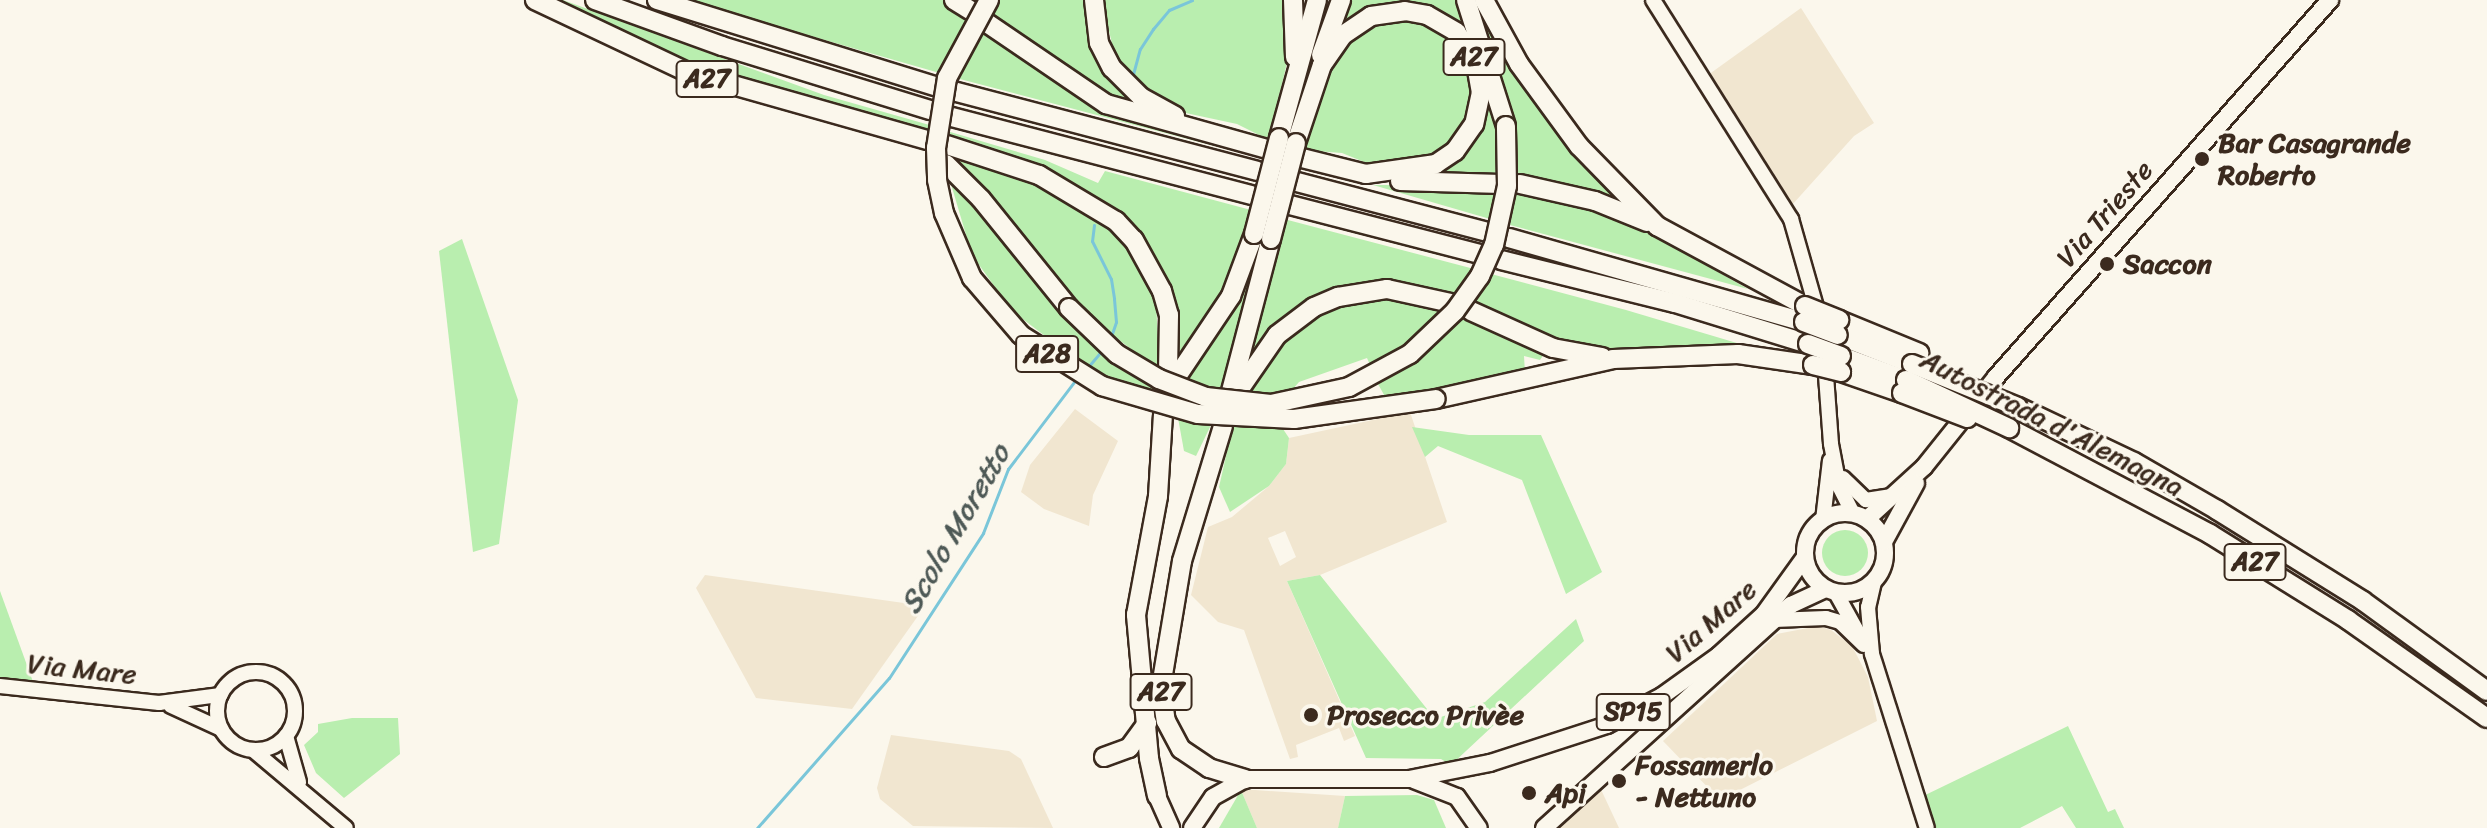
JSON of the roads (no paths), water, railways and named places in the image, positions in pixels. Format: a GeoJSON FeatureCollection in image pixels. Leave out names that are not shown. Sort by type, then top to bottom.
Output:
{"type":"FeatureCollection","features":[{"type":"Feature","properties":{"kind":"highway","name":"A27"},"geometry":{"type":"LineString","coordinates":[[535,0],[687,72],[890,132],[937,151],[1051,180],[1116,221],[1151,266],[1169,315],[1167,392],[1158,496],[1136,615],[1147,723]]}},
{"type":"Feature","properties":{"kind":"highway","name":"A27"},"geometry":{"type":"LineString","coordinates":[[595,0],[722,46],[939,113],[1251,195]]}},
{"type":"Feature","properties":{"kind":"highway","name":"A27"},"geometry":{"type":"LineString","coordinates":[[657,0],[944,89],[1257,171]]}},
{"type":"Feature","properties":{"kind":"highway","name":"A27"},"geometry":{"type":"LineString","coordinates":[[954,0],[1106,104],[1194,127],[1288,144],[1366,174],[1397,181],[1511,184],[1595,201],[1657,226]]}},
{"type":"Feature","properties":{"kind":"highway","name":"A28"},"geometry":{"type":"LineString","coordinates":[[989,0],[947,78],[936,148],[937,180],[944,213],[972,278],[1021,335],[1102,386],[1198,414],[1294,419],[1436,399],[1613,359]]}},
{"type":"Feature","properties":{"kind":"highway","name":"A27"},"geometry":{"type":"LineString","coordinates":[[1094,0],[1099,43],[1112,68],[1141,97],[1194,127]]}},
{"type":"Feature","properties":{"kind":"highway"},"geometry":{"type":"LineString","coordinates":[[1288,144],[1294,69],[1293,0]]}},
{"type":"Feature","properties":{"kind":"highway"},"geometry":{"type":"LineString","coordinates":[[1167,392],[1231,296],[1262,237],[1288,144],[1317,0]]}},
{"type":"Feature","properties":{"kind":"highway"},"geometry":{"type":"LineString","coordinates":[[1288,144],[1341,0]]}},
{"type":"Feature","properties":{"kind":"highway","name":"A28"},"geometry":{"type":"LineString","coordinates":[[937,151],[1069,308],[1117,354],[1159,379],[1206,397],[1271,404],[1349,387],[1410,354],[1455,311],[1480,276],[1494,245],[1507,186],[1506,126],[1466,0]]}},
{"type":"Feature","properties":{"kind":"highway"},"geometry":{"type":"LineString","coordinates":[[1484,0],[1519,64],[1579,146],[1657,226],[1805,314]]}},
{"type":"Feature","properties":{"kind":"highway","name":"A27"},"geometry":{"type":"LineString","coordinates":[[1288,144],[1322,65],[1352,27],[1371,16],[1405,11],[1447,25],[1463,40],[1478,70],[1480,103],[1469,134],[1436,164],[1366,174]]}},
{"type":"Feature","properties":{"kind":"highway"},"geometry":{"type":"LineString","coordinates":[[1297,182],[1805,314],[1838,327],[1910,372]]}},
{"type":"Feature","properties":{"kind":"highway","name":"Autostrada d'Alemagna"},"geometry":{"type":"LineString","coordinates":[[1290,205],[1675,303],[1808,344],[1841,364],[1910,372],[2020,402],[2122,457],[2363,601],[2487,691]]}},
{"type":"Feature","properties":{"kind":"highway","name":"A27"},"geometry":{"type":"LineString","coordinates":[[1262,237],[1234,393],[1277,335],[1304,313],[1338,297],[1387,289],[1463,307],[1553,348],[1613,359],[1738,354],[1813,365],[1841,364]]}},
{"type":"Feature","properties":{"kind":"highway","name":"Autostrada d'Alemagna"},"geometry":{"type":"LineString","coordinates":[[1910,372],[2006,431],[2046,448],[2210,534],[2348,620],[2487,718]]}},
{"type":"Feature","properties":{"kind":"highway","name":"A27"},"geometry":{"type":"LineString","coordinates":[[1223,426],[1184,554],[1161,687],[1166,721],[1181,749],[1209,768],[1245,779]]}},
{"type":"Feature","properties":{"kind":"highway"},"geometry":{"type":"LineString","coordinates":[[1104,757],[1129,748],[1147,723]]}},
{"type":"Feature","properties":{"kind":"highway"},"geometry":{"type":"LineString","coordinates":[[1147,723],[1157,796]]}},
{"type":"Feature","properties":{"kind":"main road"},"geometry":{"type":"LineString","coordinates":[[1653,0],[1791,219],[1817,306],[1835,461],[1860,516],[1884,542],[1885,559],[1874,582],[1868,607],[1868,649]]}},
{"type":"Feature","properties":{"kind":"main road","name":"Via Trieste"},"geometry":{"type":"LineString","coordinates":[[1860,516],[1896,494],[1924,467],[1996,377],[2330,0]]}},
{"type":"Feature","properties":{"kind":"main road"},"geometry":{"type":"LineString","coordinates":[[1831,444],[1823,520],[1860,516]]}},
{"type":"Feature","properties":{"kind":"main road"},"geometry":{"type":"LineString","coordinates":[[1835,461],[1858,497],[1877,500],[1896,494]]}},
{"type":"Feature","properties":{"kind":"main road","name":"Via Trieste"},"geometry":{"type":"LineString","coordinates":[[1884,542],[1924,467]]}},
{"type":"Feature","properties":{"kind":"main road","name":"SP15"},"geometry":{"type":"LineString","coordinates":[[1805,557],[1809,536],[1823,520]]}},
{"type":"Feature","properties":{"kind":"main road"},"geometry":{"type":"LineString","coordinates":[[1805,557],[1816,581],[1831,591],[1868,649],[1927,828]]}},
{"type":"Feature","properties":{"kind":"main road","name":"Via Mare"},"geometry":{"type":"LineString","coordinates":[[1245,779],[1409,779],[1551,746],[1649,703],[1742,635],[1781,594],[1805,557]]}},
{"type":"Feature","properties":{"kind":"main road","name":"SP15"},"geometry":{"type":"LineString","coordinates":[[1544,828],[1791,605],[1831,591],[1856,592],[1874,582]]}},
{"type":"Feature","properties":{"kind":"main road"},"geometry":{"type":"LineString","coordinates":[[1774,620],[1826,618],[1840,622],[1868,649]]}},
{"type":"Feature","properties":{"kind":"main road","name":"Via Mare"},"geometry":{"type":"LineString","coordinates":[[0,686],[159,703],[220,695],[241,675],[275,676],[294,703],[286,736]]}},
{"type":"Feature","properties":{"kind":"main road"},"geometry":{"type":"LineString","coordinates":[[220,695],[221,729]]}},
{"type":"Feature","properties":{"kind":"main road","name":"Via Mare"},"geometry":{"type":"LineString","coordinates":[[159,703],[221,729],[235,744],[253,750],[301,786],[346,828]]}},
{"type":"Feature","properties":{"kind":"main road"},"geometry":{"type":"LineString","coordinates":[[253,750],[274,746],[286,736],[301,786]]}},
{"type":"Feature","properties":{"kind":"main road"},"geometry":{"type":"LineString","coordinates":[[1192,828],[1213,797],[1245,779]]}},
{"type":"Feature","properties":{"kind":"main road","name":"Via Mare"},"geometry":{"type":"LineString","coordinates":[[1409,779],[1457,797],[1479,828]]}},
{"type":"Feature","properties":{"kind":"main road"},"geometry":{"type":"LineString","coordinates":[[1157,796],[1171,828]]}},
{"type":"Feature","properties":{"kind":"waterway","name":"Scolo Moretto"},"geometry":{"type":"LineString","coordinates":[[1132,78],[1140,49],[1153,29],[1169,10],[1192,0]]}},
{"type":"Feature","properties":{"kind":"waterway","name":"Scolo Moretto"},"geometry":{"type":"LineString","coordinates":[[1094,225],[1092,241],[1111,279],[1114,299],[1116,322],[1110,339]]}},
{"type":"Feature","properties":{"kind":"waterway","name":"Scolo Moretto"},"geometry":{"type":"LineString","coordinates":[[1088,367],[1104,348]]}},
{"type":"Feature","properties":{"kind":"waterway","name":"Scolo Moretto"},"geometry":{"type":"LineString","coordinates":[[757,828],[889,678],[983,533],[1008,469],[1077,378]]}},
{"type":"Feature","properties":{"kind":"place","name":"Bar Casagrande Roberto"},"geometry":{"type":"Point","coordinates":[2202,159]}},
{"type":"Feature","properties":{"kind":"place","name":"Saccon"},"geometry":{"type":"Point","coordinates":[2107,264]}},
{"type":"Feature","properties":{"kind":"place","name":"Prosecco Privèe"},"geometry":{"type":"Point","coordinates":[1311,715]}},
{"type":"Feature","properties":{"kind":"place","name":"Fossamerlo - Nettuno"},"geometry":{"type":"Point","coordinates":[1619,781]}},
{"type":"Feature","properties":{"kind":"place","name":"Api"},"geometry":{"type":"Point","coordinates":[1529,793]}}]}
